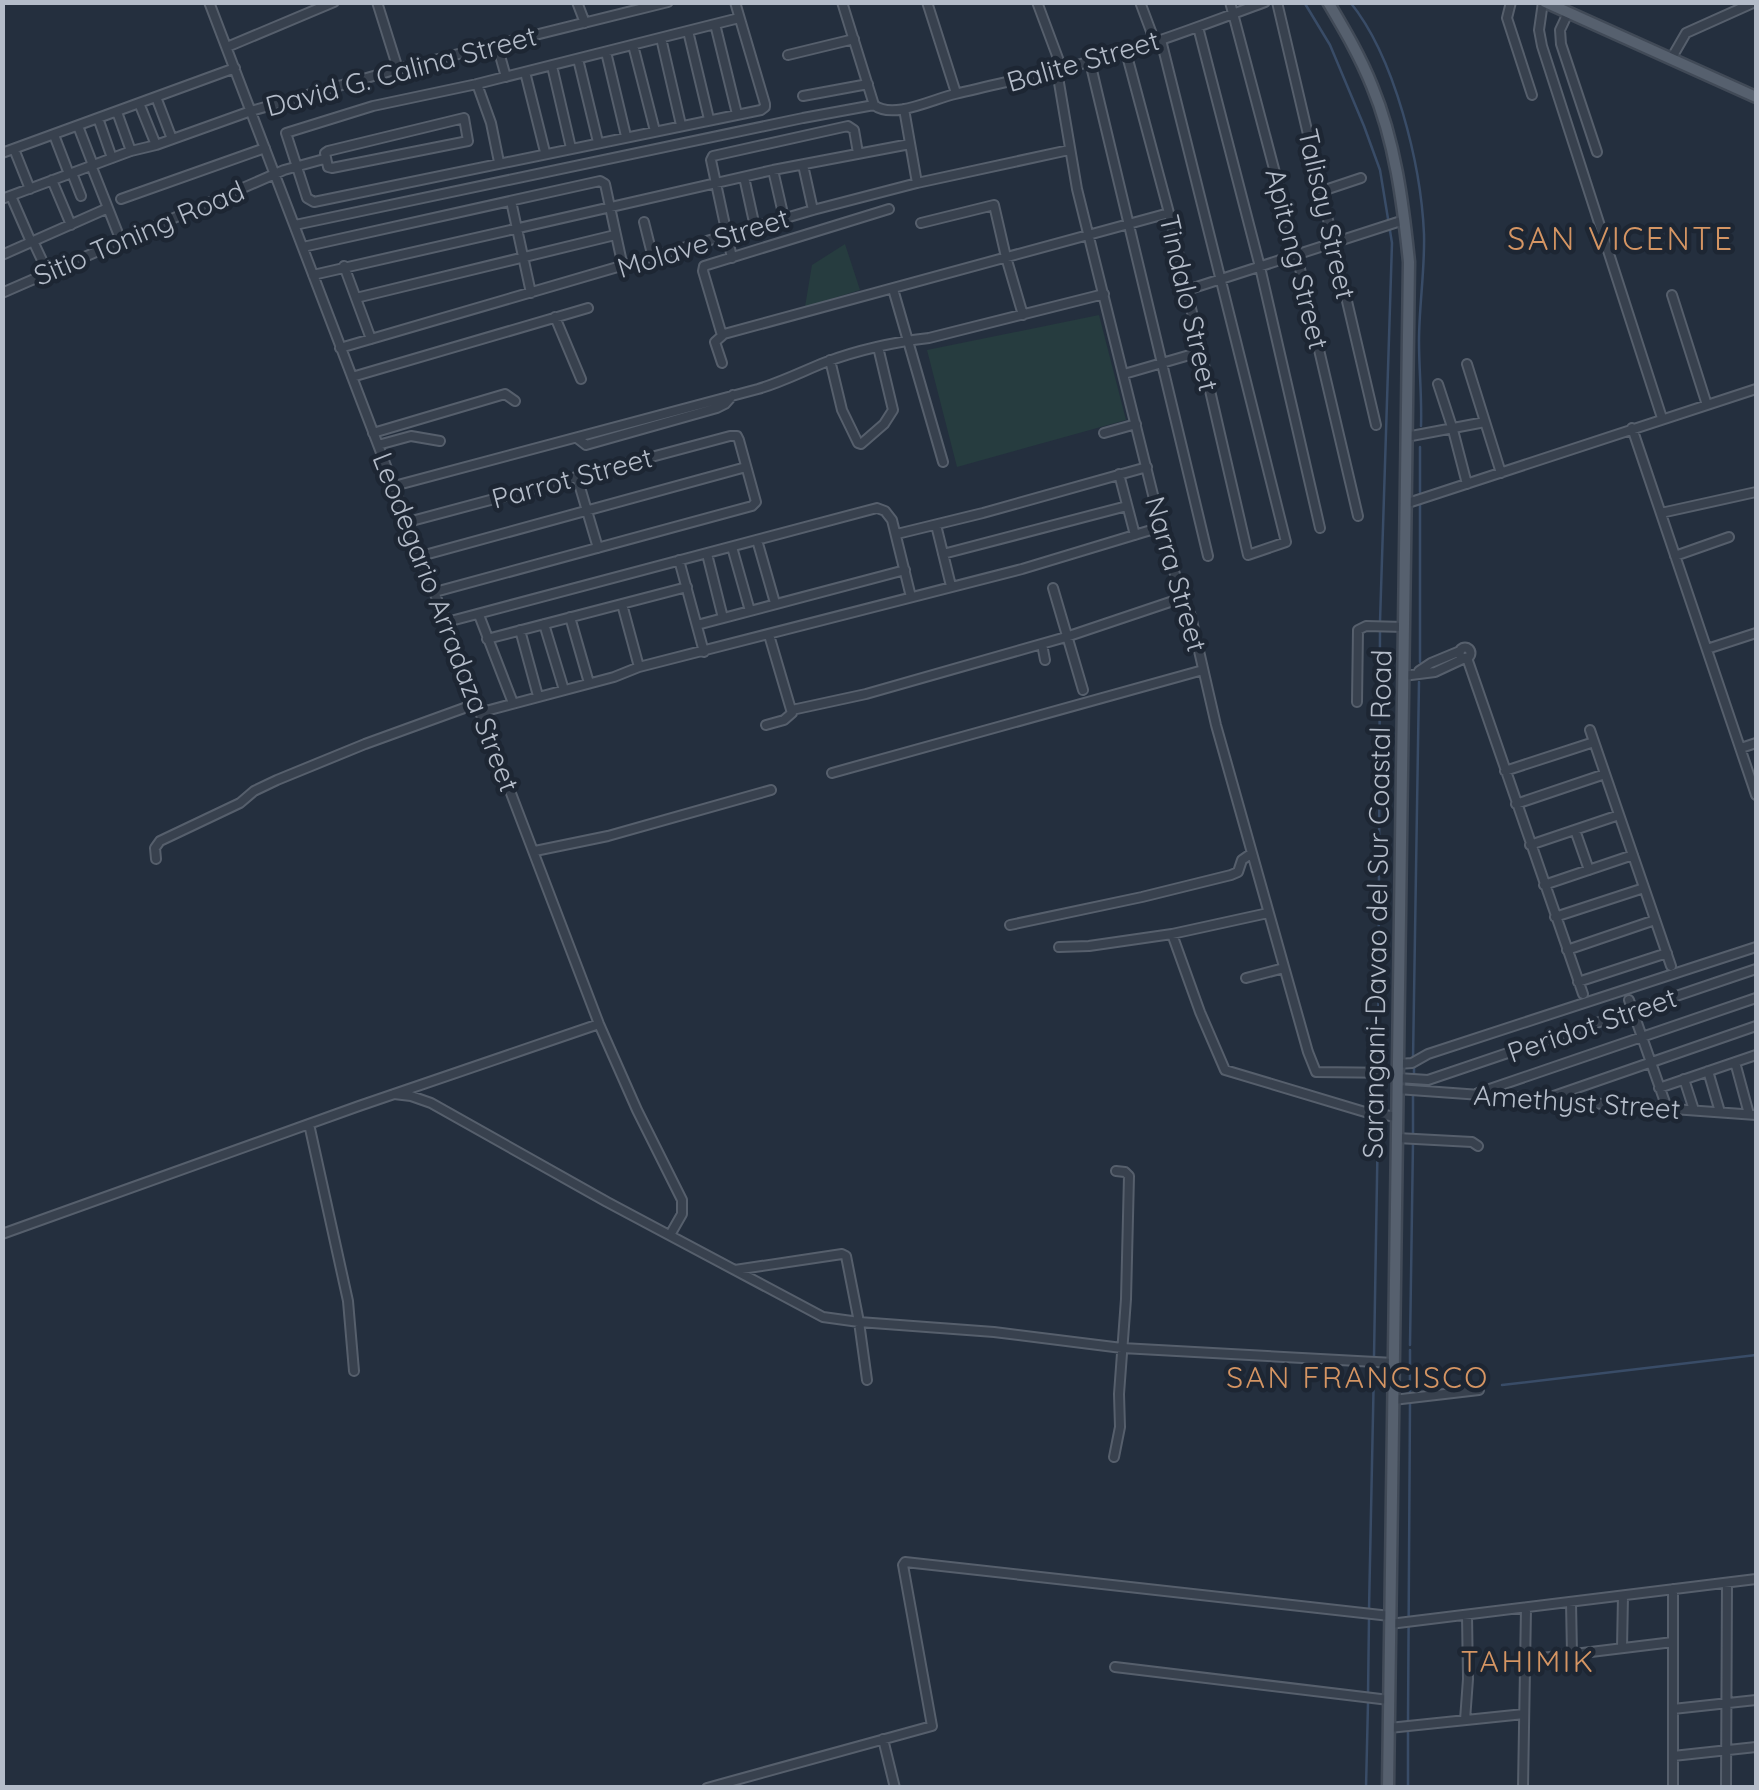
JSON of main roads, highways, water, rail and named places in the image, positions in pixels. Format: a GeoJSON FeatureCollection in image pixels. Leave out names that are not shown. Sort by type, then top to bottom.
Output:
{"type":"FeatureCollection","features":[{"type":"Feature","properties":{"kind":"main road","name":"Sarangani-Davao del Sur Coastal Road"},"geometry":{"type":"LineString","coordinates":[[1328,2],[1381,110],[1397,176],[1399,222],[1409,278],[1404,627],[1409,675],[1397,1117],[1388,1788]]}},
{"type":"Feature","properties":{"kind":"main road","name":"Sarangani-Davao del Sur Coastal Road"},"geometry":{"type":"LineString","coordinates":[[1336,2],[1346,32]]}},
{"type":"Feature","properties":{"kind":"main road"},"geometry":{"type":"LineString","coordinates":[[1544,2],[1756,97]]}},
{"type":"Feature","properties":{"kind":"waterway"},"geometry":{"type":"LineString","coordinates":[[1304,2],[1330,45],[1364,126],[1380,170],[1392,243],[1380,622]]}},
{"type":"Feature","properties":{"kind":"waterway"},"geometry":{"type":"LineString","coordinates":[[1350,2],[1366,25],[1392,81],[1418,176],[1424,234],[1419,341],[1421,426]]}},
{"type":"Feature","properties":{"kind":"waterway"},"geometry":{"type":"LineString","coordinates":[[1420,447],[1420,492]]}},
{"type":"Feature","properties":{"kind":"waterway"},"geometry":{"type":"LineString","coordinates":[[1420,503],[1420,662]]}},
{"type":"Feature","properties":{"kind":"waterway"},"geometry":{"type":"LineString","coordinates":[[1378,1103],[1380,630]]}},
{"type":"Feature","properties":{"kind":"waterway"},"geometry":{"type":"LineString","coordinates":[[1413,1060],[1419,682]]}},
{"type":"Feature","properties":{"kind":"waterway"},"geometry":{"type":"LineString","coordinates":[[1414,1067],[1414,1074]]}},
{"type":"Feature","properties":{"kind":"waterway"},"geometry":{"type":"LineString","coordinates":[[1413,1094],[1413,1136]]}},
{"type":"Feature","properties":{"kind":"waterway"},"geometry":{"type":"LineString","coordinates":[[1374,1357],[1378,1120]]}},
{"type":"Feature","properties":{"kind":"waterway"},"geometry":{"type":"LineString","coordinates":[[1410,1345],[1413,1142]]}},
{"type":"Feature","properties":{"kind":"waterway"},"geometry":{"type":"LineString","coordinates":[[1410,1350],[1410,1394]]}},
{"type":"Feature","properties":{"kind":"waterway"},"geometry":{"type":"LineString","coordinates":[[1502,1385],[1756,1355]]}},
{"type":"Feature","properties":{"kind":"waterway"},"geometry":{"type":"LineString","coordinates":[[1369,1610],[1374,1366]]}},
{"type":"Feature","properties":{"kind":"waterway"},"geometry":{"type":"LineString","coordinates":[[1408,1723],[1410,1402]]}},
{"type":"Feature","properties":{"kind":"waterway"},"geometry":{"type":"LineString","coordinates":[[1368,1695],[1369,1618]]}},
{"type":"Feature","properties":{"kind":"waterway"},"geometry":{"type":"LineString","coordinates":[[1366,1788],[1368,1703]]}},
{"type":"Feature","properties":{"kind":"waterway"},"geometry":{"type":"LineString","coordinates":[[1408,1731],[1408,1788]]}},
{"type":"Feature","properties":{"kind":"district","name":"SAN VICENTE"},"geometry":{"type":"Point","coordinates":[1621,239]}},
{"type":"Feature","properties":{"kind":"district","name":"SAN FRANCISCO"},"geometry":{"type":"Point","coordinates":[1358,1378]}},
{"type":"Feature","properties":{"kind":"district","name":"TAHIMIK"},"geometry":{"type":"Point","coordinates":[1528,1662]}}]}
